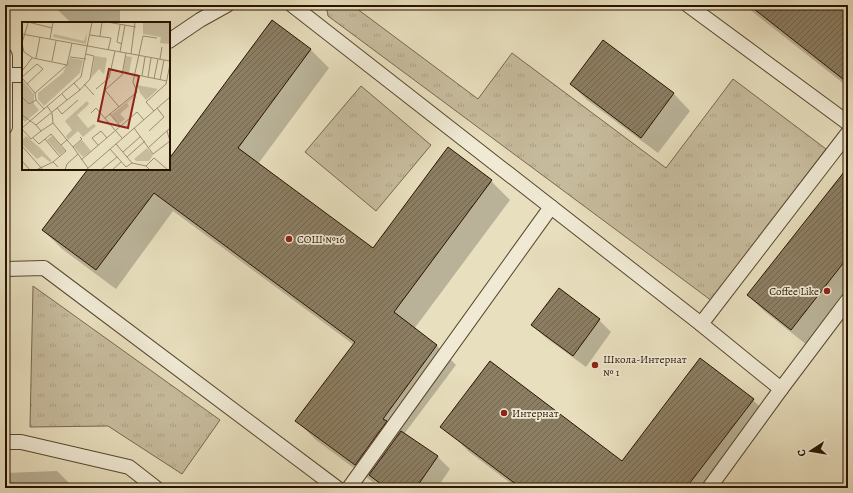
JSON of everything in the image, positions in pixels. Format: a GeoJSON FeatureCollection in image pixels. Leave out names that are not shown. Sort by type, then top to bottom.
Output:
{"type":"FeatureCollection","features":[{"type":"Feature","properties":{"kind":"lane"},"geometry":{"type":"LineString","coordinates":[[170,40],[200,20],[227,5]]}},
{"type":"Feature","properties":{"kind":"lane"},"geometry":{"type":"LineString","coordinates":[[292,5],[701,324],[781,389]]}},
{"type":"Feature","properties":{"kind":"lane"},"geometry":{"type":"LineString","coordinates":[[688,5],[848,123]]}},
{"type":"Feature","properties":{"kind":"lane"},"geometry":{"type":"LineString","coordinates":[[5,56],[5,127]]}},
{"type":"Feature","properties":{"kind":"lane"},"geometry":{"type":"LineString","coordinates":[[6,75],[22,75]]}},
{"type":"Feature","properties":{"kind":"lane"},"geometry":{"type":"LineString","coordinates":[[701,324],[848,134]]}},
{"type":"Feature","properties":{"kind":"lane"},"geometry":{"type":"LineString","coordinates":[[349,488],[551,207]]}},
{"type":"Feature","properties":{"kind":"lane"},"geometry":{"type":"LineString","coordinates":[[5,269],[44,268],[338,488]]}},
{"type":"Feature","properties":{"kind":"lane"},"geometry":{"type":"LineString","coordinates":[[709,488],[848,300]]}},
{"type":"Feature","properties":{"kind":"lane"},"geometry":{"type":"LineString","coordinates":[[5,442],[21,442],[129,467],[156,488]]}},
{"type":"Feature","properties":{"kind":"green space"},"geometry":{"type":"Polygon","coordinates":[[[326,5],[352,5],[478,99],[512,53],[666,168],[733,79],[826,149],[712,301],[328,16],[326,5]]]}},
{"type":"Feature","properties":{"kind":"green space"},"geometry":{"type":"Polygon","coordinates":[[[361,86],[431,145],[376,211],[305,152],[361,86]]]}},
{"type":"Feature","properties":{"kind":"green space"},"geometry":{"type":"Polygon","coordinates":[[[33,286],[220,420],[182,474],[108,426],[30,427],[33,286]]]}},
{"type":"Feature","properties":{"kind":"building"},"geometry":{"type":"Polygon","coordinates":[[[749,5],[848,5],[848,83],[749,5]]]}},
{"type":"Feature","properties":{"kind":"building","name":"СОШ №16"},"geometry":{"type":"Polygon","coordinates":[[[272,20],[311,49],[238,148],[373,248],[448,147],[492,180],[394,312],[437,345],[383,419],[387,421],[355,465],[295,421],[355,342],[154,193],[96,270],[42,230],[87,170],[170,170],[170,158],[272,20]]]}},
{"type":"Feature","properties":{"kind":"building"},"geometry":{"type":"Polygon","coordinates":[[[603,40],[674,93],[641,138],[570,84],[603,40]]]}},
{"type":"Feature","properties":{"kind":"building"},"geometry":{"type":"Polygon","coordinates":[[[848,167],[848,257],[791,330],[747,295],[848,167]]]}},
{"type":"Feature","properties":{"kind":"building"},"geometry":{"type":"Polygon","coordinates":[[[559,288],[600,319],[573,356],[531,325],[559,288]]]}},
{"type":"Feature","properties":{"kind":"building","name":"Интернат"},"geometry":{"type":"Polygon","coordinates":[[[700,358],[754,399],[686,488],[521,488],[440,427],[490,361],[622,461],[700,358]]]}},
{"type":"Feature","properties":{"kind":"building"},"geometry":{"type":"Polygon","coordinates":[[[401,431],[438,456],[416,488],[386,488],[369,475],[401,431]]]}},
{"type":"Feature","properties":{"kind":"place","name":"СОШ №16"},"geometry":{"type":"Point","coordinates":[289,239]}},
{"type":"Feature","properties":{"kind":"place","name":"Coffee Like"},"geometry":{"type":"Point","coordinates":[827,291]}},
{"type":"Feature","properties":{"kind":"place","name":"Школа-Интернат № 1"},"geometry":{"type":"Point","coordinates":[595,365]}},
{"type":"Feature","properties":{"kind":"place","name":"Интернат"},"geometry":{"type":"Point","coordinates":[504,413]}}]}
